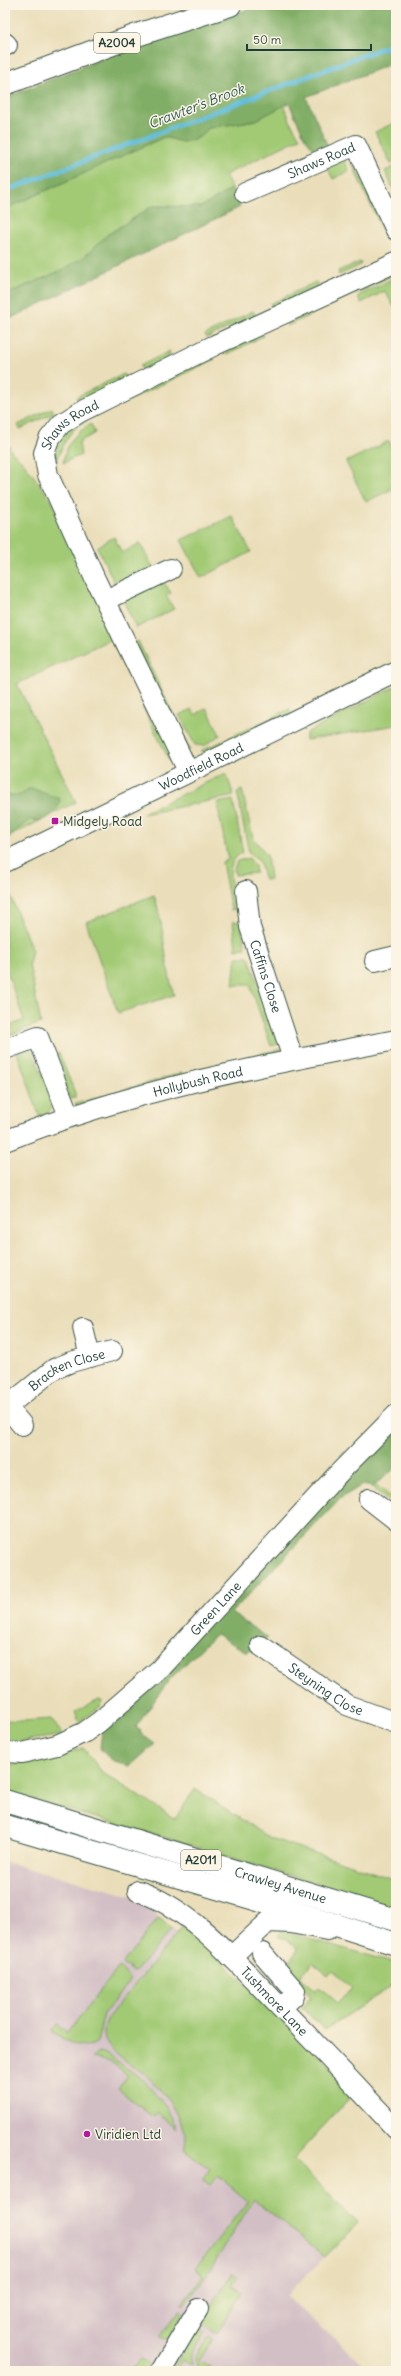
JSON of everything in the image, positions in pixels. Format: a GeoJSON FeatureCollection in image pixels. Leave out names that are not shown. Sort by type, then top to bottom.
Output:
{"type":"FeatureCollection","features":[{"type":"Feature","properties":{"kind":"main road","name":"A2004"},"geometry":{"type":"LineString","coordinates":[[5,84],[137,35],[230,5]]}},
{"type":"Feature","properties":{"kind":"main road","name":"Crawley Avenue"},"geometry":{"type":"LineString","coordinates":[[5,1802],[396,1920]]}},
{"type":"Feature","properties":{"kind":"main road","name":"Crawley Avenue"},"geometry":{"type":"LineString","coordinates":[[5,1826],[258,1900],[396,1944]]}},
{"type":"Feature","properties":{"kind":"street","name":"Shaws Road"},"geometry":{"type":"LineString","coordinates":[[245,193],[356,145],[396,230]]}},
{"type":"Feature","properties":{"kind":"street","name":"Shaws Road"},"geometry":{"type":"LineString","coordinates":[[188,771],[48,475],[44,452],[49,438],[61,424],[80,412],[215,344],[396,262]]}},
{"type":"Feature","properties":{"kind":"street"},"geometry":{"type":"LineString","coordinates":[[106,600],[171,569]]}},
{"type":"Feature","properties":{"kind":"street","name":"Woodfield Road"},"geometry":{"type":"LineString","coordinates":[[5,862],[188,771],[396,671]]}},
{"type":"Feature","properties":{"kind":"street","name":"Caffins Close"},"geometry":{"type":"LineString","coordinates":[[246,891],[250,927],[293,1059]]}},
{"type":"Feature","properties":{"kind":"street"},"geometry":{"type":"LineString","coordinates":[[375,961],[396,956]]}},
{"type":"Feature","properties":{"kind":"street"},"geometry":{"type":"LineString","coordinates":[[5,1049],[38,1037],[69,1116]]}},
{"type":"Feature","properties":{"kind":"street","name":"Hollybush Road"},"geometry":{"type":"LineString","coordinates":[[5,1141],[69,1116],[190,1081],[293,1059],[396,1040]]}},
{"type":"Feature","properties":{"kind":"street"},"geometry":{"type":"LineString","coordinates":[[83,1328],[90,1357]]}},
{"type":"Feature","properties":{"kind":"street","name":"Bracken Close"},"geometry":{"type":"LineString","coordinates":[[6,1408],[54,1370],[112,1351]]}},
{"type":"Feature","properties":{"kind":"street"},"geometry":{"type":"LineString","coordinates":[[6,1408],[22,1425]]}},
{"type":"Feature","properties":{"kind":"street","name":"Green Lane"},"geometry":{"type":"LineString","coordinates":[[5,1752],[22,1752],[57,1745],[85,1732],[99,1722],[160,1669],[336,1475],[396,1414]]}},
{"type":"Feature","properties":{"kind":"street"},"geometry":{"type":"LineString","coordinates":[[369,1499],[396,1520]]}},
{"type":"Feature","properties":{"kind":"street","name":"Steyning Close"},"geometry":{"type":"LineString","coordinates":[[261,1646],[347,1705],[396,1723]]}},
{"type":"Feature","properties":{"kind":"street","name":"Tushmore Lane"},"geometry":{"type":"LineString","coordinates":[[138,1891],[152,1896],[170,1907],[209,1936],[281,2008],[396,2129]]}},
{"type":"Feature","properties":{"kind":"street"},"geometry":{"type":"LineString","coordinates":[[231,1957],[264,1925],[273,1921],[291,1923],[396,1944]]}},
{"type":"Feature","properties":{"kind":"street"},"geometry":{"type":"LineString","coordinates":[[262,1953],[295,1991],[294,1996],[281,2008]]}},
{"type":"Feature","properties":{"kind":"street"},"geometry":{"type":"LineString","coordinates":[[161,2371],[198,2309]]}},
{"type":"Feature","properties":{"kind":"shaded area"},"geometry":{"type":"Polygon","coordinates":[[[5,1862],[136,1897],[211,1963],[351,2097],[293,2159],[358,2223],[286,2296],[371,2371],[5,2371],[5,1862]]]}},
{"type":"Feature","properties":{"kind":"green space"},"geometry":{"type":"Polygon","coordinates":[[[261,5],[396,5],[396,62],[306,97],[329,149],[318,154],[305,138],[289,103],[256,120],[209,128],[198,138],[182,142],[164,137],[5,209],[5,98],[114,54],[261,5]]]}},
{"type":"Feature","properties":{"kind":"green space"},"geometry":{"type":"Polygon","coordinates":[[[284,105],[291,123],[300,138],[225,175],[232,189],[201,207],[153,206],[107,235],[86,256],[62,270],[5,295],[5,209],[164,137],[183,142],[198,138],[209,128],[256,120],[284,105]]]}},
{"type":"Feature","properties":{"kind":"green space"},"geometry":{"type":"Polygon","coordinates":[[[396,122],[396,162],[391,164],[375,132],[396,122]]]}},
{"type":"Feature","properties":{"kind":"green space"},"geometry":{"type":"Polygon","coordinates":[[[344,158],[349,171],[333,179],[327,167],[344,158]]]}},
{"type":"Feature","properties":{"kind":"green space"},"geometry":{"type":"Polygon","coordinates":[[[350,160],[356,167],[391,239],[387,240],[350,160]]]}},
{"type":"Feature","properties":{"kind":"green space"},"geometry":{"type":"Polygon","coordinates":[[[396,166],[396,195],[385,171],[396,166]]]}},
{"type":"Feature","properties":{"kind":"green space"},"geometry":{"type":"Polygon","coordinates":[[[232,189],[240,207],[5,321],[5,295],[62,270],[85,256],[107,235],[153,206],[201,207],[232,189]]]}},
{"type":"Feature","properties":{"kind":"green space"},"geometry":{"type":"Polygon","coordinates":[[[360,262],[361,265],[339,275],[338,271],[360,262]]]}},
{"type":"Feature","properties":{"kind":"green space"},"geometry":{"type":"Polygon","coordinates":[[[396,271],[393,275],[287,326],[287,323],[396,271]]]}},
{"type":"Feature","properties":{"kind":"green space"},"geometry":{"type":"Polygon","coordinates":[[[394,278],[396,279],[396,306],[394,307],[385,291],[361,303],[358,296],[394,278]]]}},
{"type":"Feature","properties":{"kind":"green space"},"geometry":{"type":"Polygon","coordinates":[[[316,282],[319,286],[273,307],[270,304],[316,282]]]}},
{"type":"Feature","properties":{"kind":"green space"},"geometry":{"type":"Polygon","coordinates":[[[253,311],[256,316],[206,338],[205,335],[253,311]]]}},
{"type":"Feature","properties":{"kind":"green space"},"geometry":{"type":"Polygon","coordinates":[[[261,332],[263,336],[226,355],[229,348],[261,332]]]}},
{"type":"Feature","properties":{"kind":"green space"},"geometry":{"type":"Polygon","coordinates":[[[170,351],[169,357],[142,370],[140,366],[170,351]]]}},
{"type":"Feature","properties":{"kind":"green space"},"geometry":{"type":"Polygon","coordinates":[[[210,357],[215,359],[81,423],[72,431],[66,440],[57,461],[53,461],[58,442],[70,426],[210,357]]]}},
{"type":"Feature","properties":{"kind":"green space"},"geometry":{"type":"Polygon","coordinates":[[[124,374],[126,378],[81,401],[76,397],[124,374]]]}},
{"type":"Feature","properties":{"kind":"green space"},"geometry":{"type":"Polygon","coordinates":[[[52,408],[54,413],[20,429],[18,425],[52,408]]]}},
{"type":"Feature","properties":{"kind":"green space"},"geometry":{"type":"Polygon","coordinates":[[[91,424],[95,433],[79,442],[81,455],[63,463],[66,450],[75,435],[91,424]]]}},
{"type":"Feature","properties":{"kind":"green space"},"geometry":{"type":"Polygon","coordinates":[[[5,439],[12,452],[23,462],[52,501],[117,636],[17,684],[76,802],[5,839],[5,439]]]}},
{"type":"Feature","properties":{"kind":"green space"},"geometry":{"type":"Polygon","coordinates":[[[389,441],[396,456],[396,487],[366,502],[346,462],[389,441]]]}},
{"type":"Feature","properties":{"kind":"green space"},"geometry":{"type":"Polygon","coordinates":[[[232,516],[251,552],[201,578],[181,540],[232,516]]]}},
{"type":"Feature","properties":{"kind":"green space"},"geometry":{"type":"Polygon","coordinates":[[[114,537],[122,553],[140,543],[153,568],[116,586],[97,547],[114,537]]]}},
{"type":"Feature","properties":{"kind":"green space"},"geometry":{"type":"Polygon","coordinates":[[[163,581],[171,593],[166,596],[174,609],[136,628],[123,600],[163,581]]]}},
{"type":"Feature","properties":{"kind":"green space"},"geometry":{"type":"Polygon","coordinates":[[[118,639],[137,680],[132,683],[112,642],[118,639]]]}},
{"type":"Feature","properties":{"kind":"green space"},"geometry":{"type":"Polygon","coordinates":[[[138,641],[190,750],[185,750],[134,643],[138,641]]]}},
{"type":"Feature","properties":{"kind":"green space"},"geometry":{"type":"Polygon","coordinates":[[[396,686],[396,725],[306,740],[306,733],[396,686]]]}},
{"type":"Feature","properties":{"kind":"green space"},"geometry":{"type":"Polygon","coordinates":[[[148,704],[173,757],[170,762],[143,707],[148,704]]]}},
{"type":"Feature","properties":{"kind":"green space"},"geometry":{"type":"Polygon","coordinates":[[[207,708],[220,735],[204,746],[195,745],[179,715],[192,709],[195,715],[207,708]]]}},
{"type":"Feature","properties":{"kind":"green space"},"geometry":{"type":"Polygon","coordinates":[[[290,709],[290,714],[202,753],[201,751],[290,709]]]}},
{"type":"Feature","properties":{"kind":"green space"},"geometry":{"type":"Polygon","coordinates":[[[226,773],[234,796],[143,813],[226,773]]]}},
{"type":"Feature","properties":{"kind":"green space"},"geometry":{"type":"Polygon","coordinates":[[[28,789],[34,789],[60,799],[59,805],[49,817],[35,821],[29,820],[12,835],[5,838],[5,795],[21,795],[28,789]]]}},
{"type":"Feature","properties":{"kind":"green space"},"geometry":{"type":"Polygon","coordinates":[[[242,790],[253,838],[267,855],[270,879],[265,880],[259,860],[249,853],[237,792],[242,790]]]}},
{"type":"Feature","properties":{"kind":"green space"},"geometry":{"type":"Polygon","coordinates":[[[233,800],[243,852],[236,857],[230,870],[231,885],[237,909],[231,910],[222,862],[228,860],[217,803],[233,800]]]}},
{"type":"Feature","properties":{"kind":"green space"},"geometry":{"type":"Polygon","coordinates":[[[249,858],[255,866],[256,873],[235,875],[234,869],[237,861],[249,858]]]}},
{"type":"Feature","properties":{"kind":"green space"},"geometry":{"type":"Polygon","coordinates":[[[5,882],[32,950],[29,964],[41,1023],[5,1037],[5,1028],[24,1020],[5,966],[5,882]]]}},
{"type":"Feature","properties":{"kind":"green space"},"geometry":{"type":"Polygon","coordinates":[[[154,895],[158,907],[168,970],[174,995],[118,1013],[86,922],[154,895]]]}},
{"type":"Feature","properties":{"kind":"green space"},"geometry":{"type":"Polygon","coordinates":[[[233,921],[240,922],[246,948],[236,949],[233,921]]]}},
{"type":"Feature","properties":{"kind":"green space"},"geometry":{"type":"Polygon","coordinates":[[[236,957],[249,957],[279,1044],[271,1046],[250,985],[233,985],[236,957]]]}},
{"type":"Feature","properties":{"kind":"green space"},"geometry":{"type":"Polygon","coordinates":[[[27,1049],[33,1052],[53,1100],[52,1107],[40,1118],[17,1052],[27,1049]]]}},
{"type":"Feature","properties":{"kind":"green space"},"geometry":{"type":"Polygon","coordinates":[[[282,1049],[280,1053],[246,1064],[245,1057],[282,1049]]]}},
{"type":"Feature","properties":{"kind":"green space"},"geometry":{"type":"Polygon","coordinates":[[[59,1053],[75,1093],[75,1098],[70,1099],[55,1056],[59,1053]]]}},
{"type":"Feature","properties":{"kind":"green space"},"geometry":{"type":"Polygon","coordinates":[[[236,1059],[237,1063],[195,1076],[192,1071],[236,1059]]]}},
{"type":"Feature","properties":{"kind":"green space"},"geometry":{"type":"Polygon","coordinates":[[[182,1073],[183,1079],[78,1107],[75,1104],[182,1073]]]}},
{"type":"Feature","properties":{"kind":"green space"},"geometry":{"type":"Polygon","coordinates":[[[396,1421],[397,1462],[395,1468],[372,1487],[362,1485],[341,1498],[231,1613],[268,1638],[247,1652],[216,1634],[169,1680],[136,1727],[141,1731],[140,1733],[155,1744],[130,1766],[121,1764],[109,1758],[100,1748],[102,1732],[396,1421]]]}},
{"type":"Feature","properties":{"kind":"green space"},"geometry":{"type":"Polygon","coordinates":[[[375,1484],[396,1501],[396,1508],[372,1487],[375,1484]]]}},
{"type":"Feature","properties":{"kind":"green space"},"geometry":{"type":"Polygon","coordinates":[[[99,1700],[102,1701],[101,1706],[79,1722],[75,1712],[99,1700]]]}},
{"type":"Feature","properties":{"kind":"green space"},"geometry":{"type":"Polygon","coordinates":[[[51,1719],[63,1735],[5,1744],[5,1720],[23,1721],[51,1719]]]}},
{"type":"Feature","properties":{"kind":"green space"},"geometry":{"type":"Polygon","coordinates":[[[83,1748],[103,1773],[175,1819],[195,1789],[270,1838],[396,1880],[396,1908],[170,1839],[5,1792],[5,1765],[44,1759],[83,1748]]]}},
{"type":"Feature","properties":{"kind":"green space"},"geometry":{"type":"Polygon","coordinates":[[[159,1918],[172,1929],[136,1971],[133,1972],[122,1964],[159,1918]]]}},
{"type":"Feature","properties":{"kind":"green space"},"geometry":{"type":"Polygon","coordinates":[[[183,1926],[196,1936],[356,2091],[293,2159],[358,2223],[325,2257],[254,2199],[210,2270],[184,2305],[182,2304],[203,2275],[195,2268],[248,2201],[218,2176],[210,2185],[202,2179],[210,2169],[184,2148],[186,2139],[184,2133],[175,2111],[167,2099],[148,2077],[114,2052],[104,2036],[105,2026],[110,2015],[183,1926]]]}},
{"type":"Feature","properties":{"kind":"green space"},"geometry":{"type":"Polygon","coordinates":[[[281,1931],[396,1963],[396,1983],[325,2030],[302,2008],[311,1997],[295,1978],[289,1966],[291,1959],[298,1950],[287,1939],[277,1936],[281,1931]],[[312,1963],[300,1977],[316,1990],[319,1987],[338,2003],[352,1988],[333,1971],[328,1976],[312,1963]]]}},
{"type":"Feature","properties":{"kind":"green space"},"geometry":{"type":"Polygon","coordinates":[[[119,1967],[131,1979],[104,2014],[97,2042],[85,2046],[73,2044],[52,2031],[57,2025],[67,2033],[119,1967]]]}},
{"type":"Feature","properties":{"kind":"green space"},"geometry":{"type":"Polygon","coordinates":[[[98,2052],[103,2053],[127,2068],[145,2082],[166,2108],[176,2129],[158,2112],[153,2117],[118,2089],[128,2075],[111,2062],[92,2058],[98,2052]]]}},
{"type":"Feature","properties":{"kind":"green space"},"geometry":{"type":"Polygon","coordinates":[[[232,2273],[237,2276],[231,2285],[242,2292],[217,2333],[201,2322],[232,2273]]]}},
{"type":"Feature","properties":{"kind":"green space"},"geometry":{"type":"Polygon","coordinates":[[[180,2310],[184,2313],[167,2338],[165,2339],[159,2337],[180,2310]]]}},
{"type":"Feature","properties":{"kind":"green space"},"geometry":{"type":"Polygon","coordinates":[[[198,2327],[205,2332],[191,2355],[191,2365],[182,2359],[174,2371],[170,2371],[198,2327]]]}},
{"type":"Feature","properties":{"kind":"green space"},"geometry":{"type":"Polygon","coordinates":[[[209,2336],[213,2339],[199,2361],[212,2369],[202,2371],[198,2369],[195,2358],[209,2336]]]}},
{"type":"Feature","properties":{"kind":"green space"},"geometry":{"type":"Polygon","coordinates":[[[140,2359],[148,2365],[147,2371],[131,2371],[140,2359]]]}},
{"type":"Feature","properties":{"kind":"waterway","name":"Crawter's Brook"},"geometry":{"type":"LineString","coordinates":[[5,191],[396,43]]}},
{"type":"Feature","properties":{"kind":"place","name":"Midgely Road"},"geometry":{"type":"Point","coordinates":[55,821]}},
{"type":"Feature","properties":{"kind":"place","name":"Viridien Ltd"},"geometry":{"type":"Point","coordinates":[87,2134]}}]}
